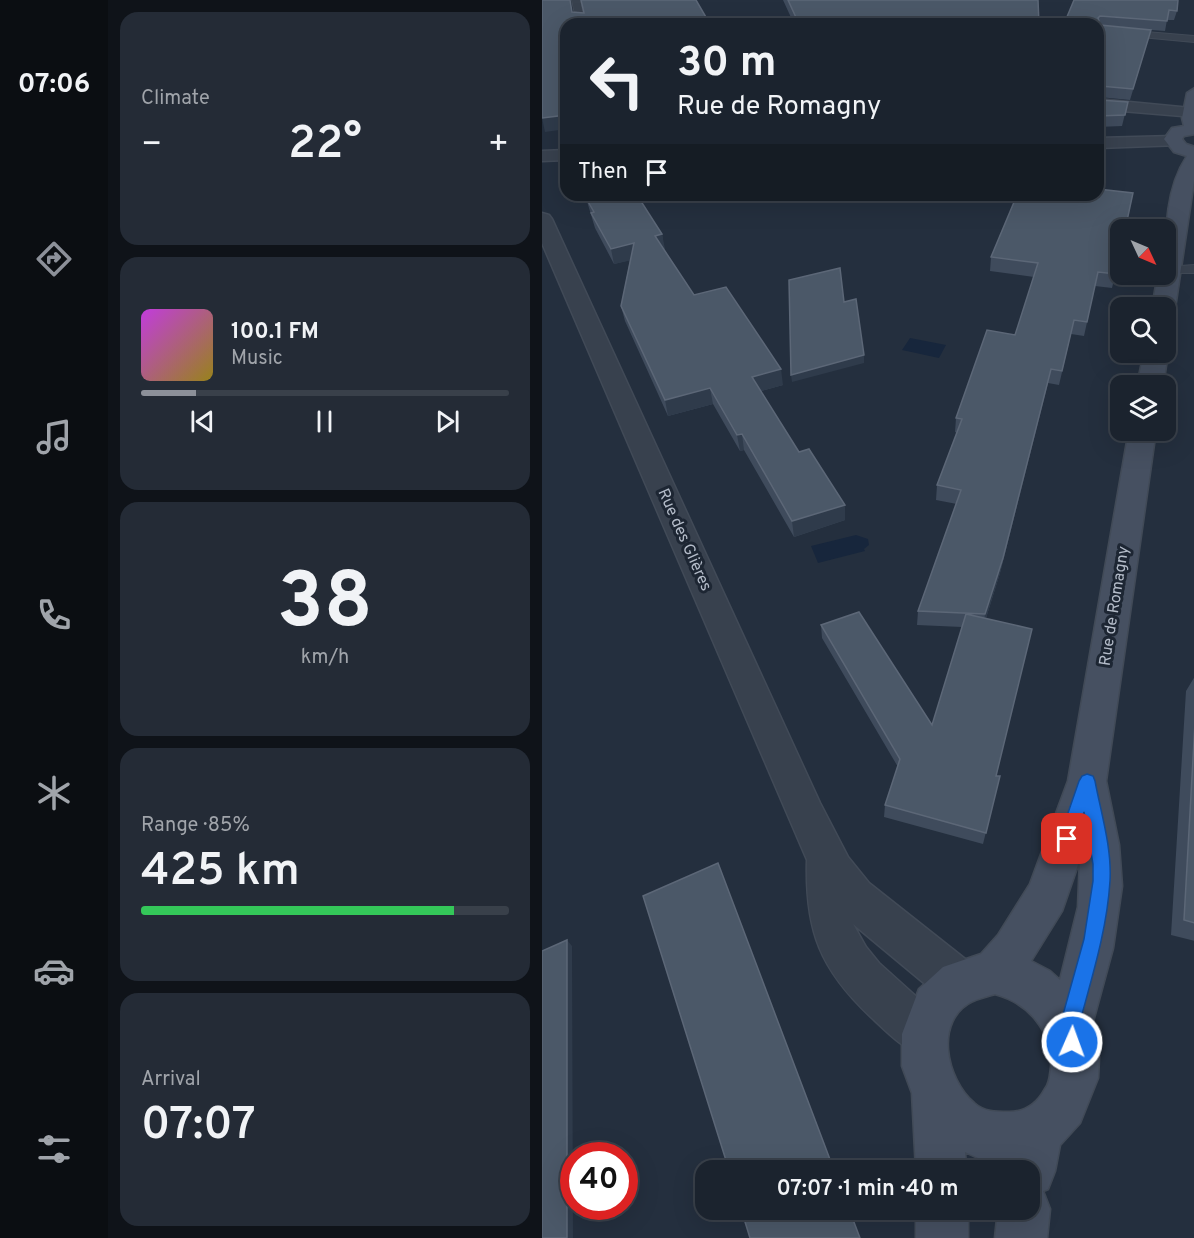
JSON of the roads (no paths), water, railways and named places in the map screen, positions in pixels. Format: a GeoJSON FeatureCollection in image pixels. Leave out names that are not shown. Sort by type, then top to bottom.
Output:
{"type":"FeatureCollection","features":[{"type":"Feature","properties":{"kind":"street"},"geometry":{"type":"LineString","coordinates":[[1193,123],[1194,93]]}},
{"type":"Feature","properties":{"kind":"street"},"geometry":{"type":"LineString","coordinates":[[1104,105],[1193,123]]}},
{"type":"Feature","properties":{"kind":"street"},"geometry":{"type":"LineString","coordinates":[[1174,141],[1176,134],[1193,123]]}},
{"type":"Feature","properties":{"kind":"street"},"geometry":{"type":"LineString","coordinates":[[1104,143],[1174,141]]}},
{"type":"Feature","properties":{"kind":"street"},"geometry":{"type":"LineString","coordinates":[[1174,141],[1180,148],[1194,153]]}},
{"type":"Feature","properties":{"kind":"street"},"geometry":{"type":"LineString","coordinates":[[542,156],[560,155]]}},
{"type":"Feature","properties":{"kind":"street"},"geometry":{"type":"LineString","coordinates":[[1176,225],[1184,174],[1194,158]]}},
{"type":"Feature","properties":{"kind":"street","name":"Rue des Glières"},"geometry":{"type":"LineString","coordinates":[[543,223],[827,860],[854,898],[976,977]]}},
{"type":"Feature","properties":{"kind":"street","name":"Rue de Romagny"},"geometry":{"type":"LineString","coordinates":[[976,977],[1025,933],[1047,896],[1087,781],[1141,441]]}},
{"type":"Feature","properties":{"kind":"street","name":"Rue de Romagny"},"geometry":{"type":"LineString","coordinates":[[1068,1029],[1093,939],[1101,888],[1101,864],[1087,781]]}},
{"type":"Feature","properties":{"kind":"street","name":"Rue des Glières"},"geometry":{"type":"LineString","coordinates":[[827,860],[828,907],[834,932],[843,954],[866,981],[924,1034]]}},
{"type":"Feature","properties":{"kind":"street"},"geometry":{"type":"LineString","coordinates":[[1015,976],[1033,985],[1050,999],[1068,1029],[1074,1067],[1071,1091],[1033,1151],[1026,1136],[1004,1139],[982,1134],[959,1122],[942,1104],[923,1058],[924,1034],[936,1002],[976,977],[1015,976]]}},
{"type":"Feature","properties":{"kind":"street"},"geometry":{"type":"LineString","coordinates":[[936,1093],[940,1160]]}},
{"type":"Feature","properties":{"kind":"street"},"geometry":{"type":"LineString","coordinates":[[942,1220],[942,1238]]}},
{"type":"Feature","properties":{"kind":"street"},"geometry":{"type":"LineString","coordinates":[[1021,1238],[1023,1220]]}},
{"type":"Feature","properties":{"kind":"lane"},"geometry":{"type":"LineString","coordinates":[[576,0],[580,18]]}},
{"type":"Feature","properties":{"kind":"lane"},"geometry":{"type":"LineString","coordinates":[[1104,31],[1194,39]]}},
{"type":"Feature","properties":{"kind":"lane"},"geometry":{"type":"LineString","coordinates":[[1176,270],[1194,269]]}},
{"type":"Feature","properties":{"kind":"water"},"geometry":{"type":"Polygon","coordinates":[[[910,338],[946,345],[939,358],[902,350],[910,338]]]}},
{"type":"Feature","properties":{"kind":"water"},"geometry":{"type":"Polygon","coordinates":[[[856,535],[868,539],[869,545],[864,549],[865,551],[818,563],[811,546],[856,535]]]}}]}
